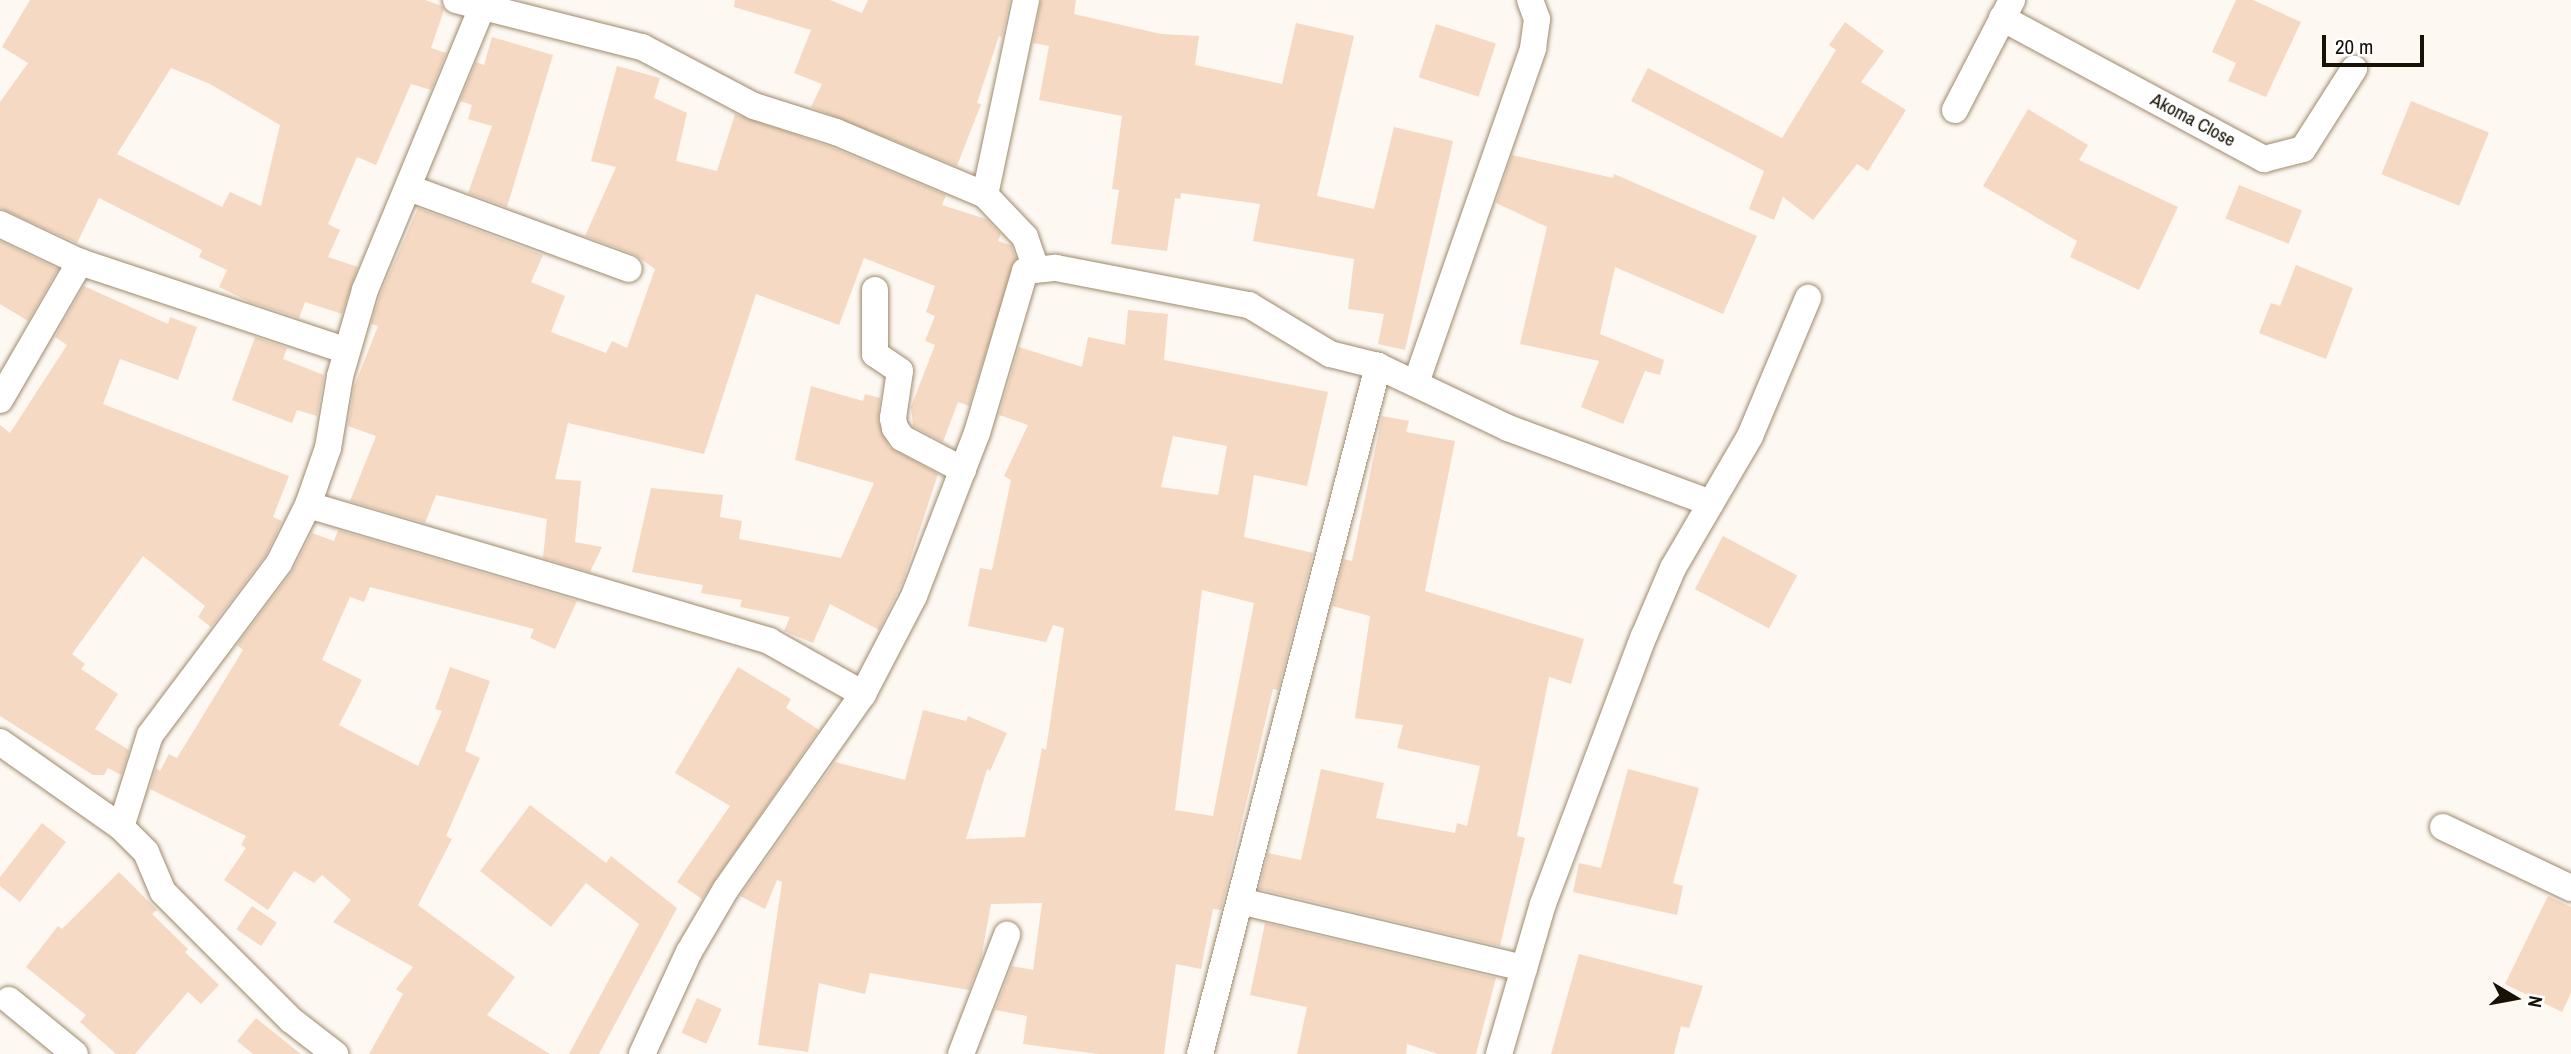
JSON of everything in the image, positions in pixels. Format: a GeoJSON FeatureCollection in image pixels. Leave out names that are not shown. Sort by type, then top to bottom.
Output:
{"type":"FeatureCollection","features":[{"type":"Feature","properties":{"kind":"street"},"geometry":{"type":"LineString","coordinates":[[456,0],[485,5],[642,47],[754,106],[836,132],[985,195],[1025,237],[1035,266]]}},
{"type":"Feature","properties":{"kind":"street"},"geometry":{"type":"LineString","coordinates":[[985,195],[1026,0]]}},
{"type":"Feature","properties":{"kind":"street"},"geometry":{"type":"LineString","coordinates":[[1416,383],[1533,48],[1537,19],[1530,0]]}},
{"type":"Feature","properties":{"kind":"street"},"geometry":{"type":"LineString","coordinates":[[121,827],[150,735],[279,563],[308,505],[328,448],[347,351],[365,290],[485,5]]}},
{"type":"Feature","properties":{"kind":"street"},"geometry":{"type":"LineString","coordinates":[[1955,110],[2007,9]]}},
{"type":"Feature","properties":{"kind":"street","name":"Akoma Close"},"geometry":{"type":"LineString","coordinates":[[2007,9],[2264,159],[2303,149],[2354,69]]}},
{"type":"Feature","properties":{"kind":"street"},"geometry":{"type":"LineString","coordinates":[[410,188],[629,269]]}},
{"type":"Feature","properties":{"kind":"street"},"geometry":{"type":"LineString","coordinates":[[0,224],[80,262],[347,351]]}},
{"type":"Feature","properties":{"kind":"street"},"geometry":{"type":"LineString","coordinates":[[0,400],[80,262]]}},
{"type":"Feature","properties":{"kind":"street"},"geometry":{"type":"LineString","coordinates":[[1035,266],[1233,300],[1271,317],[1330,354],[1378,366],[1508,428],[1711,503]]}},
{"type":"Feature","properties":{"kind":"street"},"geometry":{"type":"LineString","coordinates":[[642,1054],[689,952],[726,889],[863,694],[914,596],[962,470],[1019,280],[1035,266]]}},
{"type":"Feature","properties":{"kind":"street"},"geometry":{"type":"LineString","coordinates":[[875,290],[875,354],[900,371],[893,418],[895,428],[902,438],[962,470]]}},
{"type":"Feature","properties":{"kind":"street"},"geometry":{"type":"LineString","coordinates":[[1499,1054],[1524,968],[1584,789],[1644,636],[1674,568],[1749,436],[1808,298]]}},
{"type":"Feature","properties":{"kind":"street"},"geometry":{"type":"LineString","coordinates":[[1200,1054],[1378,366]]}},
{"type":"Feature","properties":{"kind":"street"},"geometry":{"type":"LineString","coordinates":[[308,505],[769,641],[863,694]]}},
{"type":"Feature","properties":{"kind":"street"},"geometry":{"type":"LineString","coordinates":[[0,742],[121,827],[146,852],[163,892],[291,1020],[335,1054]]}},
{"type":"Feature","properties":{"kind":"street"},"geometry":{"type":"LineString","coordinates":[[2443,827],[2571,888]]}},
{"type":"Feature","properties":{"kind":"street"},"geometry":{"type":"LineString","coordinates":[[1240,901],[1524,968]]}},
{"type":"Feature","properties":{"kind":"street"},"geometry":{"type":"LineString","coordinates":[[961,1054],[1007,935]]}},
{"type":"Feature","properties":{"kind":"street"},"geometry":{"type":"LineString","coordinates":[[9,1000],[75,1054]]}},
{"type":"Feature","properties":{"kind":"building"},"geometry":{"type":"Polygon","coordinates":[[[30,0],[425,0],[442,6],[444,10],[431,48],[446,53],[431,90],[411,84],[376,165],[357,157],[328,224],[340,230],[328,257],[358,267],[342,314],[305,302],[299,318],[250,302],[219,287],[227,270],[199,257],[202,250],[99,198],[77,243],[0,208],[0,102],[28,63],[2,47],[30,0]],[[171,68],[117,154],[222,207],[230,192],[261,206],[280,125],[210,84],[171,68]]]}},
{"type":"Feature","properties":{"kind":"building"},"geometry":{"type":"Polygon","coordinates":[[[735,0],[830,0],[862,13],[868,0],[1010,0],[1002,37],[999,36],[977,103],[981,104],[957,166],[811,107],[822,84],[794,73],[811,30],[734,7],[735,0]]]}},
{"type":"Feature","properties":{"kind":"building"},"geometry":{"type":"Polygon","coordinates":[[[1041,0],[1076,0],[1074,14],[1161,34],[1199,36],[1195,65],[1282,84],[1296,23],[1354,36],[1317,196],[1374,209],[1394,127],[1453,141],[1405,350],[1378,344],[1384,314],[1348,309],[1354,259],[1253,241],[1260,204],[1181,193],[1180,199],[1175,198],[1167,251],[1111,244],[1119,190],[1112,189],[1122,116],[1039,100],[1049,46],[1033,43],[1041,0]]]}},
{"type":"Feature","properties":{"kind":"building"},"geometry":{"type":"Polygon","coordinates":[[[2236,0],[2253,0],[2301,22],[2266,97],[2228,81],[2236,63],[2212,52],[2236,0]]]}},
{"type":"Feature","properties":{"kind":"building"},"geometry":{"type":"Polygon","coordinates":[[[1845,22],[1884,51],[1861,82],[1906,110],[1868,171],[1857,164],[1813,220],[1783,197],[1774,220],[1749,209],[1764,171],[1631,101],[1648,68],[1782,138],[1836,50],[1829,45],[1845,22]]]}},
{"type":"Feature","properties":{"kind":"building"},"geometry":{"type":"Polygon","coordinates":[[[1436,24],[1496,43],[1479,97],[1419,77],[1436,24]]]}},
{"type":"Feature","properties":{"kind":"building"},"geometry":{"type":"Polygon","coordinates":[[[492,37],[553,55],[507,207],[468,193],[492,126],[468,119],[472,105],[460,101],[476,62],[484,65],[492,37]]]}},
{"type":"Feature","properties":{"kind":"building"},"geometry":{"type":"Polygon","coordinates":[[[617,66],[660,78],[654,98],[687,113],[676,161],[717,171],[735,114],[831,147],[946,195],[942,205],[986,219],[1001,234],[998,241],[1011,245],[1016,258],[969,406],[958,402],[943,442],[913,426],[911,407],[935,345],[925,341],[935,316],[926,312],[935,286],[864,258],[839,325],[756,294],[704,454],[568,423],[555,479],[581,481],[575,542],[602,547],[590,572],[543,558],[547,519],[436,495],[425,523],[350,501],[376,436],[348,426],[354,387],[378,326],[371,324],[380,295],[418,208],[543,255],[531,282],[565,296],[551,332],[606,353],[612,341],[627,348],[655,269],[634,254],[585,236],[616,167],[591,161],[617,66]]]}},
{"type":"Feature","properties":{"kind":"building"},"geometry":{"type":"Polygon","coordinates":[[[2411,101],[2489,132],[2459,206],[2381,174],[2411,101]]]}},
{"type":"Feature","properties":{"kind":"building"},"geometry":{"type":"Polygon","coordinates":[[[2028,109],[2088,145],[2079,160],[2178,207],[2139,290],[2070,257],[2077,241],[1983,186],[2028,109]]]}},
{"type":"Feature","properties":{"kind":"building"},"geometry":{"type":"Polygon","coordinates":[[[1512,155],[1613,178],[1614,174],[1757,236],[1723,314],[1615,267],[1600,334],[1664,360],[1660,375],[1645,371],[1623,424],[1581,407],[1599,361],[1520,344],[1547,227],[1496,203],[1512,155]]]}},
{"type":"Feature","properties":{"kind":"building"},"geometry":{"type":"Polygon","coordinates":[[[2239,185],[2302,210],[2289,244],[2226,218],[2239,185]]]}},
{"type":"Feature","properties":{"kind":"building"},"geometry":{"type":"Polygon","coordinates":[[[0,241],[58,269],[28,321],[0,304],[0,241]]]}},
{"type":"Feature","properties":{"kind":"building"},"geometry":{"type":"Polygon","coordinates":[[[2296,265],[2353,288],[2326,359],[2259,333],[2271,303],[2280,306],[2296,265]]]}},
{"type":"Feature","properties":{"kind":"building"},"geometry":{"type":"Polygon","coordinates":[[[84,286],[168,324],[170,317],[197,327],[178,380],[120,359],[103,404],[289,476],[273,517],[282,521],[266,555],[211,627],[198,617],[205,606],[143,556],[72,654],[85,664],[81,669],[118,694],[95,729],[129,750],[121,775],[108,768],[104,775],[93,775],[0,716],[0,425],[10,433],[67,345],[55,337],[84,286]]]}},
{"type":"Feature","properties":{"kind":"building"},"geometry":{"type":"Polygon","coordinates":[[[1128,310],[1168,314],[1164,360],[1328,392],[1307,486],[1254,475],[1244,537],[1313,553],[1278,690],[1273,689],[1221,910],[1213,909],[1201,969],[1176,964],[1164,1054],[1098,1054],[1023,1044],[1027,1016],[995,1010],[1012,966],[1033,970],[1042,903],[991,904],[981,959],[969,990],[870,973],[865,994],[819,983],[808,1052],[758,1045],[782,882],[777,880],[765,909],[740,896],[835,762],[905,780],[923,710],[966,721],[968,716],[1007,733],[990,771],[987,769],[966,839],[1025,837],[1042,748],[1046,750],[1064,628],[1053,625],[1046,642],[968,626],[980,568],[992,570],[1011,480],[1004,476],[1028,425],[999,415],[1019,347],[1082,367],[1088,337],[1125,345],[1128,310]],[[1173,436],[1161,487],[1218,495],[1227,446],[1173,436]],[[1202,590],[1175,810],[1213,816],[1254,603],[1202,590]]]}},
{"type":"Feature","properties":{"kind":"building"},"geometry":{"type":"Polygon","coordinates":[[[255,337],[287,348],[283,359],[324,375],[317,416],[297,410],[292,423],[232,400],[255,337]]]}},
{"type":"Feature","properties":{"kind":"building"},"geometry":{"type":"Polygon","coordinates":[[[811,386],[863,401],[865,394],[880,398],[878,421],[889,447],[938,474],[903,581],[879,630],[830,604],[813,643],[784,631],[790,617],[740,607],[742,600],[701,593],[703,585],[632,572],[651,488],[723,495],[720,517],[742,521],[739,539],[841,558],[874,483],[795,460],[811,386]]]}},
{"type":"Feature","properties":{"kind":"building"},"geometry":{"type":"Polygon","coordinates":[[[1382,416],[1409,421],[1406,432],[1455,441],[1425,591],[1584,639],[1571,684],[1549,677],[1517,836],[1525,838],[1500,946],[1259,889],[1268,853],[1301,860],[1321,769],[1384,783],[1376,818],[1455,833],[1457,823],[1467,826],[1480,766],[1397,748],[1403,725],[1355,718],[1370,616],[1332,606],[1344,559],[1352,561],[1382,416]]]}},
{"type":"Feature","properties":{"kind":"building"},"geometry":{"type":"Polygon","coordinates":[[[338,530],[577,601],[555,649],[530,638],[534,629],[370,587],[364,602],[350,597],[322,660],[362,680],[339,725],[418,766],[442,711],[435,709],[450,667],[490,681],[465,751],[480,758],[446,836],[452,839],[418,905],[515,977],[487,1015],[550,1054],[369,1054],[403,994],[396,989],[413,967],[333,922],[351,900],[322,875],[314,883],[294,871],[268,910],[224,880],[246,848],[241,845],[246,836],[150,789],[156,768],[160,771],[169,754],[177,758],[243,650],[237,645],[292,572],[312,533],[334,541],[338,530]]]}},
{"type":"Feature","properties":{"kind":"building"},"geometry":{"type":"Polygon","coordinates":[[[1723,536],[1797,575],[1769,628],[1695,589],[1723,536]]]}},
{"type":"Feature","properties":{"kind":"building"},"geometry":{"type":"Polygon","coordinates":[[[738,667],[791,699],[786,708],[819,730],[702,899],[677,882],[730,806],[675,773],[738,667]]]}},
{"type":"Feature","properties":{"kind":"building"},"geometry":{"type":"Polygon","coordinates":[[[1628,769],[1699,788],[1673,883],[1683,886],[1677,915],[1573,892],[1579,863],[1601,868],[1628,769]]]}},
{"type":"Feature","properties":{"kind":"building"},"geometry":{"type":"Polygon","coordinates":[[[530,805],[606,863],[611,856],[677,908],[599,1054],[569,1054],[639,924],[586,883],[551,927],[480,871],[530,805]]]}},
{"type":"Feature","properties":{"kind":"building"},"geometry":{"type":"Polygon","coordinates":[[[42,823],[66,842],[20,902],[0,886],[0,877],[42,823]]]}},
{"type":"Feature","properties":{"kind":"building"},"geometry":{"type":"Polygon","coordinates":[[[119,872],[157,910],[152,914],[188,949],[185,952],[219,985],[201,1004],[188,992],[135,1054],[116,1054],[80,1022],[86,1015],[26,967],[58,926],[62,929],[119,872]]]}},
{"type":"Feature","properties":{"kind":"building"},"geometry":{"type":"Polygon","coordinates":[[[2548,896],[2571,907],[2571,993],[2562,1012],[2505,984],[2548,896]]]}},
{"type":"Feature","properties":{"kind":"building"},"geometry":{"type":"Polygon","coordinates":[[[252,906],[277,923],[261,946],[236,929],[252,906]]]}},
{"type":"Feature","properties":{"kind":"building"},"geometry":{"type":"Polygon","coordinates":[[[1265,923],[1496,978],[1476,1054],[1438,1054],[1407,1044],[1406,1054],[1297,1054],[1307,1007],[1250,995],[1265,923]]]}},
{"type":"Feature","properties":{"kind":"building"},"geometry":{"type":"Polygon","coordinates":[[[1579,954],[1703,986],[1689,1028],[1681,1026],[1674,1054],[1551,1054],[1579,954]]]}},
{"type":"Feature","properties":{"kind":"building"},"geometry":{"type":"Polygon","coordinates":[[[697,998],[722,1009],[706,1044],[682,1033],[697,998]]]}},
{"type":"Feature","properties":{"kind":"building"},"geometry":{"type":"Polygon","coordinates":[[[256,1018],[301,1054],[253,1054],[237,1041],[256,1018]]]}}]}
